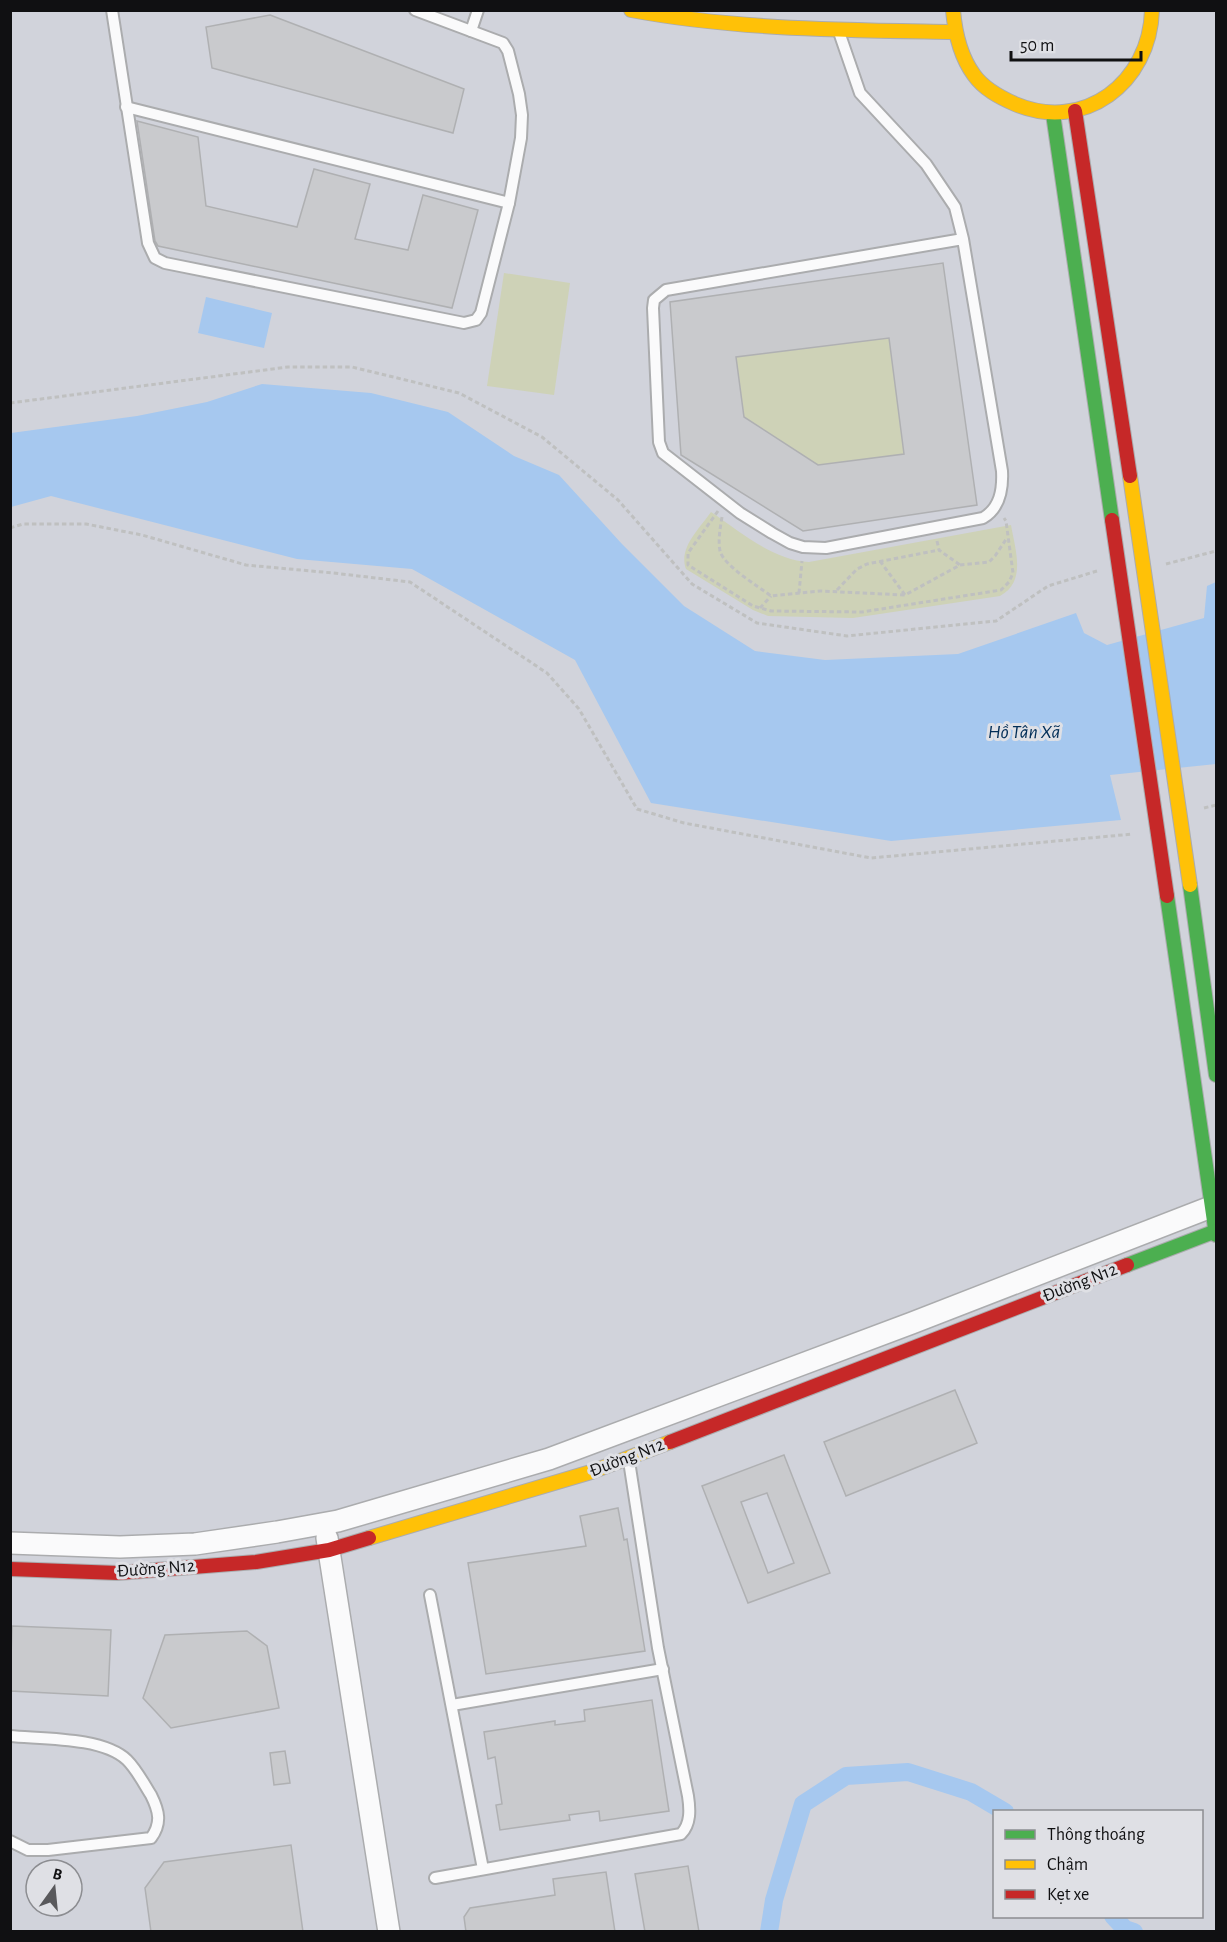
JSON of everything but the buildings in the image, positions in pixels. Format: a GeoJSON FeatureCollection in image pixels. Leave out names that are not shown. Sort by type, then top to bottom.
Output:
{"type":"FeatureCollection","features":[{"type":"Feature","properties":{"kind":"street"},"geometry":{"type":"LineString","coordinates":[[630,10],[714,24],[760,28],[954,32]]}},
{"type":"Feature","properties":{"kind":"street"},"geometry":{"type":"LineString","coordinates":[[953,10],[956,42],[971,72],[993,95],[1022,109],[1053,114],[1075,111],[1112,94],[1134,72],[1148,44],[1155,11]]}},
{"type":"Feature","properties":{"kind":"street"},"geometry":{"type":"LineString","coordinates":[[1075,111],[1176,787],[1216,1075]]}},
{"type":"Feature","properties":{"kind":"street"},"geometry":{"type":"LineString","coordinates":[[1053,114],[1216,1232]]}},
{"type":"Feature","properties":{"kind":"street","name":"Đường N12"},"geometry":{"type":"LineString","coordinates":[[10,1543],[120,1547],[195,1544],[325,1523],[549,1459],[912,1323],[1214,1206]]}},
{"type":"Feature","properties":{"kind":"street","name":"Đường N12"},"geometry":{"type":"LineString","coordinates":[[10,1569],[118,1573],[256,1562],[329,1550],[591,1472],[1216,1232]]}},
{"type":"Feature","properties":{"kind":"street"},"geometry":{"type":"LineString","coordinates":[[325,1523],[389,1932]]}},
{"type":"Feature","properties":{"kind":"lane"},"geometry":{"type":"LineString","coordinates":[[112,10],[148,243],[155,258],[165,263],[464,323],[476,320],[481,313],[509,203],[521,138],[522,115],[519,93],[508,51],[503,43],[415,10]]}},
{"type":"Feature","properties":{"kind":"lane"},"geometry":{"type":"LineString","coordinates":[[471,31],[478,10]]}},
{"type":"Feature","properties":{"kind":"lane"},"geometry":{"type":"LineString","coordinates":[[838,29],[860,93],[926,164],[955,207],[963,239],[1003,488],[992,513],[983,518],[826,548],[803,547],[772,533],[725,501],[663,453],[659,442],[654,308],[654,300],[658,295],[666,290],[963,239]]}},
{"type":"Feature","properties":{"kind":"lane"},"geometry":{"type":"LineString","coordinates":[[126,107],[509,203]]}},
{"type":"Feature","properties":{"kind":"lane"},"geometry":{"type":"LineString","coordinates":[[435,1878],[681,1834],[686,1829],[690,1816],[689,1802],[663,1670],[628,1457]]}},
{"type":"Feature","properties":{"kind":"lane"},"geometry":{"type":"LineString","coordinates":[[430,1595],[483,1869]]}},
{"type":"Feature","properties":{"kind":"lane"},"geometry":{"type":"LineString","coordinates":[[452,1705],[663,1670]]}},
{"type":"Feature","properties":{"kind":"lane"},"geometry":{"type":"LineString","coordinates":[[10,1736],[89,1743],[113,1750],[128,1761],[139,1776],[159,1816],[157,1829],[151,1838],[48,1850],[28,1850],[10,1841]]}},
{"type":"Feature","properties":{"kind":"path"},"geometry":{"type":"LineString","coordinates":[[10,403],[288,367],[352,367],[459,393],[542,437],[618,500],[692,584],[757,623],[847,636],[996,621],[1048,586],[1099,571],[1119,568]]}},
{"type":"Feature","properties":{"kind":"path"},"geometry":{"type":"LineString","coordinates":[[725,501],[719,536],[721,553],[726,562],[771,596]]}},
{"type":"Feature","properties":{"kind":"path"},"geometry":{"type":"LineString","coordinates":[[725,501],[688,554],[688,565],[753,606],[771,611],[862,612],[1000,590],[1009,582],[1013,573],[1006,521],[994,508]]}},
{"type":"Feature","properties":{"kind":"path"},"geometry":{"type":"LineString","coordinates":[[10,528],[23,524],[86,524],[142,535],[246,565],[410,582],[547,673],[579,709],[637,809],[684,823],[871,858],[1147,833],[1155,823]]}},
{"type":"Feature","properties":{"kind":"path"},"geometry":{"type":"LineString","coordinates":[[934,527],[939,549],[960,565]]}},
{"type":"Feature","properties":{"kind":"path"},"geometry":{"type":"LineString","coordinates":[[760,608],[771,596],[799,593],[836,591],[906,595],[960,565],[989,562],[1008,537]]}},
{"type":"Feature","properties":{"kind":"path"},"geometry":{"type":"LineString","coordinates":[[799,593],[803,547]]}},
{"type":"Feature","properties":{"kind":"path"},"geometry":{"type":"LineString","coordinates":[[836,591],[857,569],[867,564],[939,549]]}},
{"type":"Feature","properties":{"kind":"path"},"geometry":{"type":"LineString","coordinates":[[1144,570],[1216,551]]}},
{"type":"Feature","properties":{"kind":"path"},"geometry":{"type":"LineString","coordinates":[[880,561],[906,595]]}},
{"type":"Feature","properties":{"kind":"shaded area"},"geometry":{"type":"Polygon","coordinates":[[[11,11],[1216,11],[1216,1931],[11,1932],[11,11]]]}},
{"type":"Feature","properties":{"kind":"green space"},"geometry":{"type":"Polygon","coordinates":[[[504,273],[570,283],[554,395],[487,386],[504,273]]]}},
{"type":"Feature","properties":{"kind":"green space"},"geometry":{"type":"Polygon","coordinates":[[[889,338],[904,454],[818,465],[744,417],[736,357],[889,338]]]}},
{"type":"Feature","properties":{"kind":"green space"},"geometry":{"type":"Polygon","coordinates":[[[711,512],[770,551],[795,560],[809,562],[1011,525],[1016,554],[1016,574],[1014,582],[1000,596],[853,618],[768,616],[753,610],[686,569],[684,561],[687,546],[711,512]]]}},
{"type":"Feature","properties":{"kind":"water"},"geometry":{"type":"Polygon","coordinates":[[[206,297],[272,313],[264,348],[198,333],[206,297]]]}},
{"type":"Feature","properties":{"kind":"water","name":"Hồ Tân Xã"},"geometry":{"type":"Polygon","coordinates":[[[262,384],[371,393],[448,412],[514,456],[559,475],[622,544],[684,606],[755,651],[825,660],[958,654],[1076,613],[1084,633],[1107,645],[1204,618],[1207,586],[1216,582],[1216,764],[1110,775],[1121,820],[891,841],[651,803],[575,660],[412,569],[297,559],[51,496],[11,507],[11,433],[137,416],[207,402],[262,384]]]}},
{"type":"Feature","properties":{"kind":"waterway"},"geometry":{"type":"LineString","coordinates":[[769,1932],[774,1900],[803,1804],[846,1776],[908,1772],[971,1792],[1002,1810]]}},
{"type":"Feature","properties":{"kind":"waterway"},"geometry":{"type":"LineString","coordinates":[[1115,1918],[1125,1929],[1134,1932]]}},
{"type":"Feature","properties":{"kind":"traffic: fast"},"geometry":{"type":"LineString","coordinates":[[1053,114],[1112,520]]}},
{"type":"Feature","properties":{"kind":"traffic: fast"},"geometry":{"type":"LineString","coordinates":[[1190,885],[1216,1075]]}},
{"type":"Feature","properties":{"kind":"traffic: fast"},"geometry":{"type":"LineString","coordinates":[[1167,896],[1216,1235]]}},
{"type":"Feature","properties":{"kind":"traffic: fast"},"geometry":{"type":"LineString","coordinates":[[1127,1265],[1216,1231]]}},
{"type":"Feature","properties":{"kind":"traffic: slow"},"geometry":{"type":"LineString","coordinates":[[631,10],[711,22],[752,25],[954,32]]}},
{"type":"Feature","properties":{"kind":"traffic: slow"},"geometry":{"type":"LineString","coordinates":[[953,10],[962,52],[969,68],[982,84],[1015,104],[1041,111],[1065,112],[1088,106],[1109,95],[1126,79],[1139,60],[1148,36],[1152,10]]}},
{"type":"Feature","properties":{"kind":"traffic: slow"},"geometry":{"type":"LineString","coordinates":[[1130,476],[1190,885]]}},
{"type":"Feature","properties":{"kind":"traffic: slow"},"geometry":{"type":"LineString","coordinates":[[369,1538],[591,1472],[670,1442]]}},
{"type":"Feature","properties":{"kind":"traffic: jam"},"geometry":{"type":"LineString","coordinates":[[1075,111],[1130,476]]}},
{"type":"Feature","properties":{"kind":"traffic: jam"},"geometry":{"type":"LineString","coordinates":[[1112,520],[1167,896]]}},
{"type":"Feature","properties":{"kind":"traffic: jam"},"geometry":{"type":"LineString","coordinates":[[670,1442],[1127,1265]]}},
{"type":"Feature","properties":{"kind":"traffic: jam"},"geometry":{"type":"LineString","coordinates":[[10,1569],[118,1573],[256,1562],[329,1550],[369,1538]]}}]}
